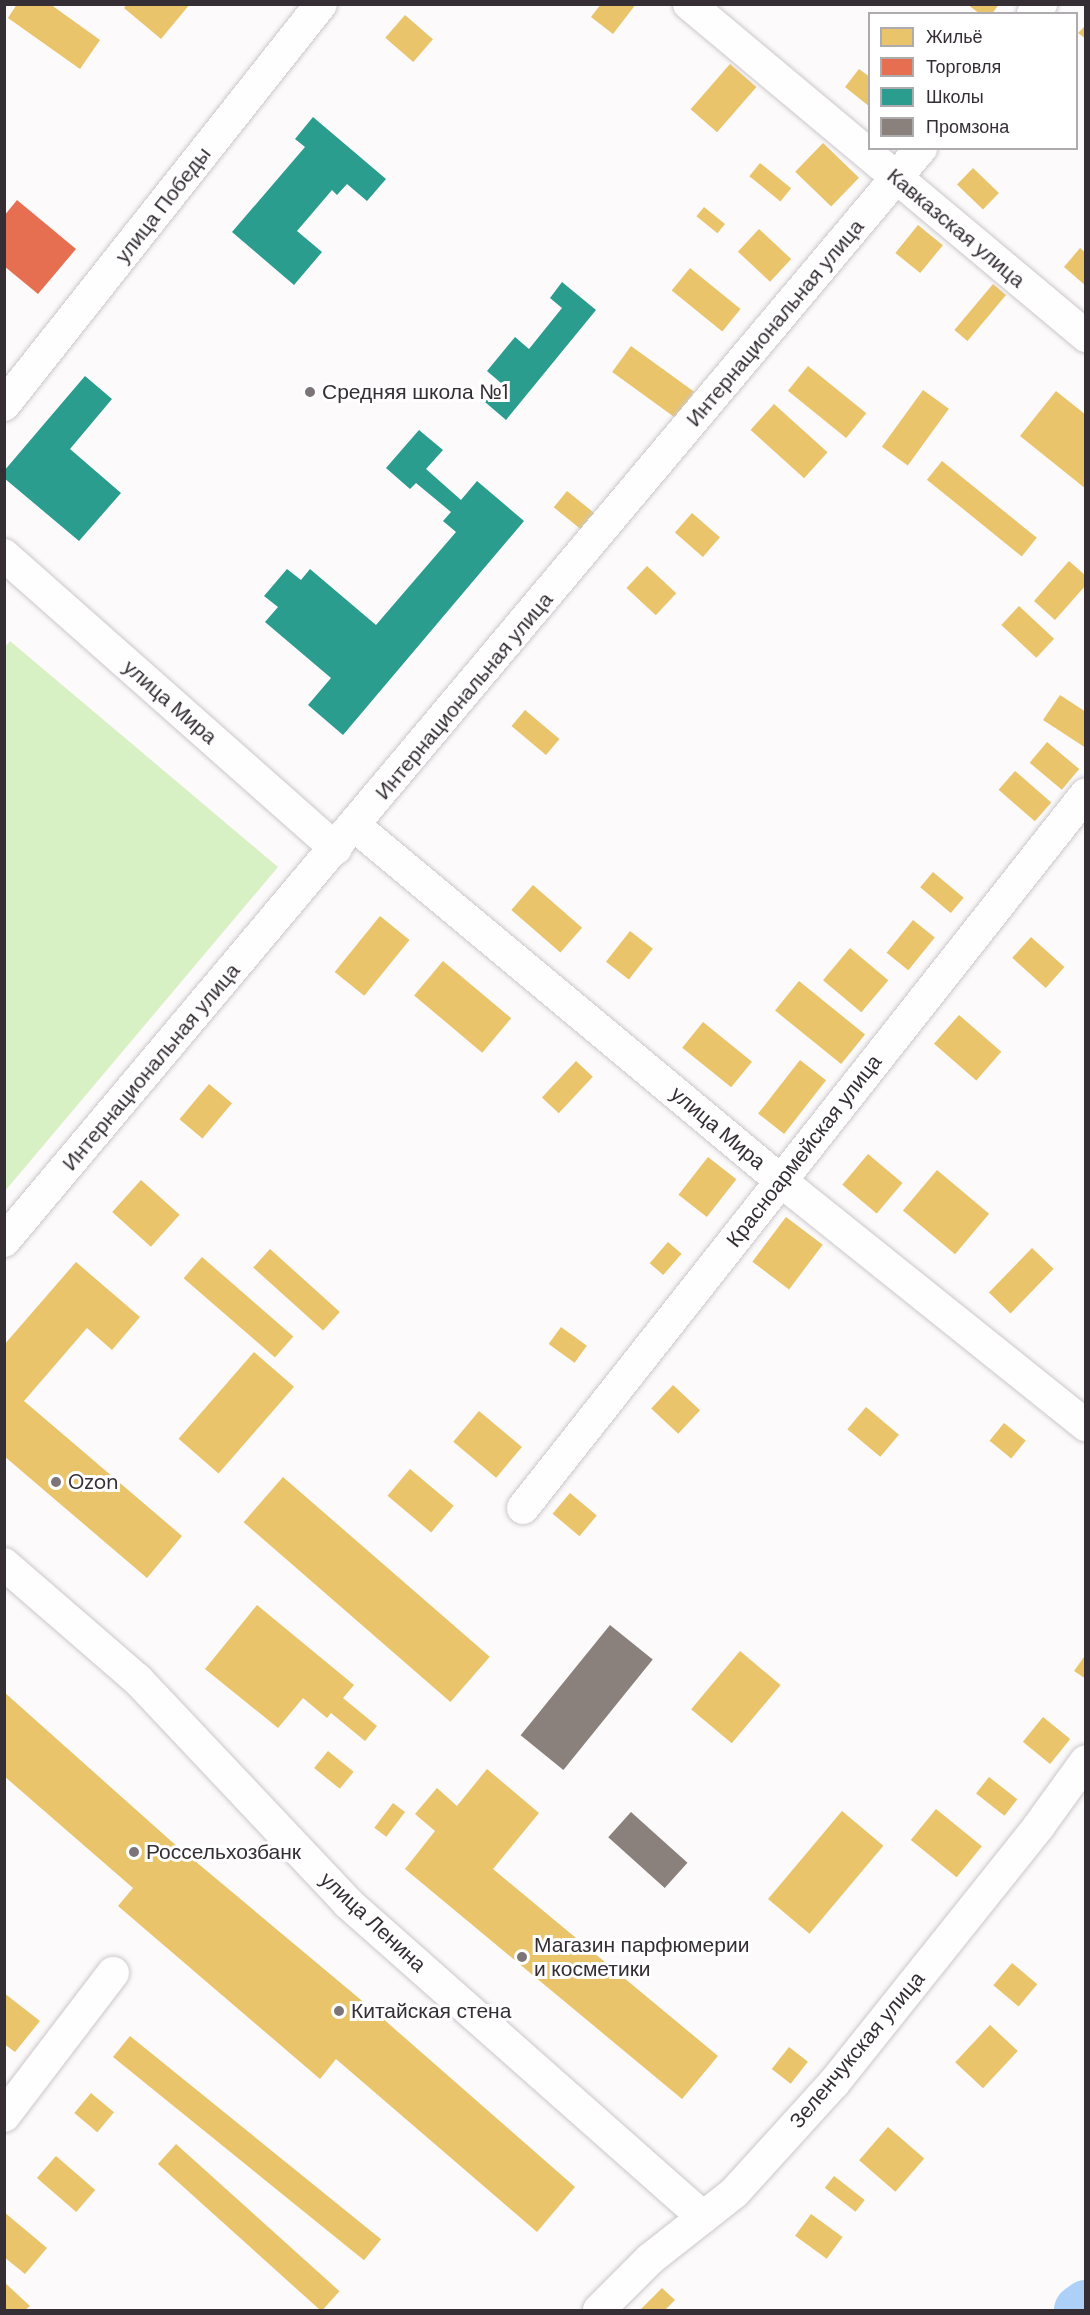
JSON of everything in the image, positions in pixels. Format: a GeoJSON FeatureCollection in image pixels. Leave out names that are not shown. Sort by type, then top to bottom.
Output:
{"type":"FeatureCollection","features":[{"type":"Feature","properties":{"kind":"street","name":"улица Победы"},"geometry":{"type":"LineString","coordinates":[[4,405],[321,4]]}},
{"type":"Feature","properties":{"kind":"street","name":"Кавказская улица"},"geometry":{"type":"LineString","coordinates":[[689,4],[1086,336]]}},
{"type":"Feature","properties":{"kind":"street","name":"Интернациональная улица"},"geometry":{"type":"LineString","coordinates":[[4,1240],[346,837],[919,150]]}},
{"type":"Feature","properties":{"kind":"street","name":"улица Мира"},"geometry":{"type":"LineString","coordinates":[[4,555],[346,837],[1086,1425]]}},
{"type":"Feature","properties":{"kind":"street","name":"Красноармейская улица"},"geometry":{"type":"LineString","coordinates":[[523,1508],[1086,794]]}},
{"type":"Feature","properties":{"kind":"street","name":"улица Ленина"},"geometry":{"type":"LineString","coordinates":[[4,1564],[138,1680],[348,1903],[703,2217]]}},
{"type":"Feature","properties":{"kind":"street","name":"Зеленчукская улица"},"geometry":{"type":"LineString","coordinates":[[600,2310],[650,2259],[735,2192],[834,2083],[1039,1826],[1086,1761]]}},
{"type":"Feature","properties":{"kind":"street"},"geometry":{"type":"LineString","coordinates":[[4,2116],[113,1973]]}},
{"type":"Feature","properties":{"kind":"green space"},"geometry":{"type":"Polygon","coordinates":[[[10,641],[278,867],[5,1191],[4,648],[10,641]]]}},
{"type":"Feature","properties":{"kind":"building: Жильё"},"geometry":{"type":"Polygon","coordinates":[[[17,4],[50,4],[100,40],[80,69],[8,18],[17,4]]]}},
{"type":"Feature","properties":{"kind":"building: Жильё"},"geometry":{"type":"Polygon","coordinates":[[[127,4],[190,4],[161,39],[124,8],[127,4]]]}},
{"type":"Feature","properties":{"kind":"building: Жильё"},"geometry":{"type":"Polygon","coordinates":[[[601,4],[636,4],[613,34],[591,17],[601,4]]]}},
{"type":"Feature","properties":{"kind":"building: Жильё"},"geometry":{"type":"Polygon","coordinates":[[[967,4],[999,4],[993,12],[977,12],[967,4]]]}},
{"type":"Feature","properties":{"kind":"building: Жильё"},"geometry":{"type":"Polygon","coordinates":[[[405,15],[433,39],[413,62],[385,38],[405,15]]]}},
{"type":"Feature","properties":{"kind":"building: Жильё"},"geometry":{"type":"Polygon","coordinates":[[[1086,25],[1086,39],[1078,33],[1086,25]]]}},
{"type":"Feature","properties":{"kind":"building: Жильё"},"geometry":{"type":"Polygon","coordinates":[[[730,64],[756,87],[717,132],[691,109],[730,64]]]}},
{"type":"Feature","properties":{"kind":"building: Жильё"},"geometry":{"type":"Polygon","coordinates":[[[859,69],[868,76],[868,105],[845,87],[859,69]]]}},
{"type":"Feature","properties":{"kind":"building: Жильё"},"geometry":{"type":"Polygon","coordinates":[[[823,143],[859,178],[831,207],[795,172],[823,143]]]}},
{"type":"Feature","properties":{"kind":"building: Жильё"},"geometry":{"type":"Polygon","coordinates":[[[760,163],[791,188],[780,201],[749,176],[760,163]]]}},
{"type":"Feature","properties":{"kind":"building: Жильё"},"geometry":{"type":"Polygon","coordinates":[[[973,168],[999,193],[983,210],[957,185],[973,168]]]}},
{"type":"Feature","properties":{"kind":"building: Жильё"},"geometry":{"type":"Polygon","coordinates":[[[704,207],[725,224],[717,233],[696,216],[704,207]]]}},
{"type":"Feature","properties":{"kind":"building: Жильё"},"geometry":{"type":"Polygon","coordinates":[[[918,225],[943,245],[920,273],[895,253],[918,225]]]}},
{"type":"Feature","properties":{"kind":"building: Жильё"},"geometry":{"type":"Polygon","coordinates":[[[759,229],[791,259],[770,282],[738,252],[759,229]]]}},
{"type":"Feature","properties":{"kind":"building: Жильё"},"geometry":{"type":"Polygon","coordinates":[[[1080,248],[1086,253],[1086,286],[1064,267],[1080,248]]]}},
{"type":"Feature","properties":{"kind":"building: Жильё"},"geometry":{"type":"Polygon","coordinates":[[[690,268],[741,309],[722,331],[672,291],[690,268]]]}},
{"type":"Feature","properties":{"kind":"building: Жильё"},"geometry":{"type":"Polygon","coordinates":[[[993,284],[1006,295],[967,341],[954,330],[993,284]]]}},
{"type":"Feature","properties":{"kind":"building: Жильё"},"geometry":{"type":"Polygon","coordinates":[[[631,346],[694,392],[675,418],[612,372],[631,346]]]}},
{"type":"Feature","properties":{"kind":"building: Жильё"},"geometry":{"type":"Polygon","coordinates":[[[808,366],[866,413],[846,438],[788,391],[808,366]]]}},
{"type":"Feature","properties":{"kind":"building: Жильё"},"geometry":{"type":"Polygon","coordinates":[[[923,390],[949,409],[908,465],[882,447],[923,390]]]}},
{"type":"Feature","properties":{"kind":"building: Жильё"},"geometry":{"type":"Polygon","coordinates":[[[1056,391],[1086,415],[1086,489],[1020,436],[1056,391]]]}},
{"type":"Feature","properties":{"kind":"building: Жильё"},"geometry":{"type":"Polygon","coordinates":[[[774,404],[828,452],[804,478],[751,430],[774,404]]]}},
{"type":"Feature","properties":{"kind":"building: Жильё"},"geometry":{"type":"Polygon","coordinates":[[[942,461],[1037,538],[1022,556],[927,480],[942,461]]]}},
{"type":"Feature","properties":{"kind":"building: Жильё"},"geometry":{"type":"Polygon","coordinates":[[[567,491],[597,515],[583,531],[554,507],[567,491]]]}},
{"type":"Feature","properties":{"kind":"building: Жильё"},"geometry":{"type":"Polygon","coordinates":[[[692,513],[720,537],[703,557],[675,533],[692,513]]]}},
{"type":"Feature","properties":{"kind":"building: Жильё"},"geometry":{"type":"Polygon","coordinates":[[[1069,561],[1086,576],[1086,585],[1055,620],[1034,601],[1069,561]]]}},
{"type":"Feature","properties":{"kind":"building: Жильё"},"geometry":{"type":"Polygon","coordinates":[[[647,566],[676,593],[656,615],[627,588],[647,566]]]}},
{"type":"Feature","properties":{"kind":"building: Жильё"},"geometry":{"type":"Polygon","coordinates":[[[1019,606],[1054,639],[1036,658],[1001,625],[1019,606]]]}},
{"type":"Feature","properties":{"kind":"building: Жильё"},"geometry":{"type":"Polygon","coordinates":[[[1060,695],[1086,712],[1086,748],[1043,720],[1060,695]]]}},
{"type":"Feature","properties":{"kind":"building: Жильё"},"geometry":{"type":"Polygon","coordinates":[[[525,710],[559,739],[546,755],[512,726],[525,710]]]}},
{"type":"Feature","properties":{"kind":"building: Жильё"},"geometry":{"type":"Polygon","coordinates":[[[1047,742],[1079,769],[1062,790],[1030,763],[1047,742]]]}},
{"type":"Feature","properties":{"kind":"building: Жильё"},"geometry":{"type":"Polygon","coordinates":[[[1015,771],[1051,802],[1035,821],[999,790],[1015,771]]]}},
{"type":"Feature","properties":{"kind":"building: Жильё"},"geometry":{"type":"Polygon","coordinates":[[[933,872],[964,898],[951,913],[920,887],[933,872]]]}},
{"type":"Feature","properties":{"kind":"building: Жильё"},"geometry":{"type":"Polygon","coordinates":[[[533,885],[582,928],[560,953],[511,910],[533,885]]]}},
{"type":"Feature","properties":{"kind":"building: Жильё"},"geometry":{"type":"Polygon","coordinates":[[[380,916],[410,940],[364,996],[335,972],[380,916]]]}},
{"type":"Feature","properties":{"kind":"building: Жильё"},"geometry":{"type":"Polygon","coordinates":[[[913,920],[935,938],[908,970],[887,953],[913,920]]]}},
{"type":"Feature","properties":{"kind":"building: Жильё"},"geometry":{"type":"Polygon","coordinates":[[[630,931],[653,949],[629,980],[606,962],[630,931]]]}},
{"type":"Feature","properties":{"kind":"building: Жильё"},"geometry":{"type":"Polygon","coordinates":[[[1031,937],[1064,967],[1046,988],[1012,958],[1031,937]]]}},
{"type":"Feature","properties":{"kind":"building: Жильё"},"geometry":{"type":"Polygon","coordinates":[[[850,948],[888,980],[861,1012],[823,980],[850,948]]]}},
{"type":"Feature","properties":{"kind":"building: Жильё"},"geometry":{"type":"Polygon","coordinates":[[[443,961],[511,1018],[482,1053],[414,995],[443,961]]]}},
{"type":"Feature","properties":{"kind":"building: Жильё"},"geometry":{"type":"Polygon","coordinates":[[[799,981],[865,1034],[841,1064],[775,1011],[799,981]]]}},
{"type":"Feature","properties":{"kind":"building: Жильё"},"geometry":{"type":"Polygon","coordinates":[[[959,1015],[1001,1052],[976,1080],[934,1044],[959,1015]]]}},
{"type":"Feature","properties":{"kind":"building: Жильё"},"geometry":{"type":"Polygon","coordinates":[[[703,1022],[752,1062],[731,1087],[682,1048],[703,1022]]]}},
{"type":"Feature","properties":{"kind":"building: Жильё"},"geometry":{"type":"Polygon","coordinates":[[[800,1060],[826,1080],[784,1134],[758,1114],[800,1060]]]}},
{"type":"Feature","properties":{"kind":"building: Жильё"},"geometry":{"type":"Polygon","coordinates":[[[576,1061],[593,1077],[559,1113],[542,1098],[576,1061]]]}},
{"type":"Feature","properties":{"kind":"building: Жильё"},"geometry":{"type":"Polygon","coordinates":[[[209,1084],[232,1103],[202,1139],[179,1119],[209,1084]]]}},
{"type":"Feature","properties":{"kind":"building: Жильё"},"geometry":{"type":"Polygon","coordinates":[[[868,1154],[902,1183],[877,1214],[842,1185],[868,1154]]]}},
{"type":"Feature","properties":{"kind":"building: Жильё"},"geometry":{"type":"Polygon","coordinates":[[[708,1157],[736,1179],[707,1217],[678,1195],[708,1157]]]}},
{"type":"Feature","properties":{"kind":"building: Жильё"},"geometry":{"type":"Polygon","coordinates":[[[937,1170],[989,1214],[955,1254],[903,1211],[937,1170]]]}},
{"type":"Feature","properties":{"kind":"building: Жильё"},"geometry":{"type":"Polygon","coordinates":[[[141,1180],[180,1215],[151,1247],[112,1212],[141,1180]]]}},
{"type":"Feature","properties":{"kind":"building: Жильё"},"geometry":{"type":"Polygon","coordinates":[[[786,1217],[823,1245],[789,1289],[752,1262],[786,1217]]]}},
{"type":"Feature","properties":{"kind":"building: Жильё"},"geometry":{"type":"Polygon","coordinates":[[[668,1242],[682,1254],[663,1275],[650,1263],[668,1242]]]}},
{"type":"Feature","properties":{"kind":"building: Жильё"},"geometry":{"type":"Polygon","coordinates":[[[1032,1248],[1054,1269],[1011,1313],[989,1293],[1032,1248]]]}},
{"type":"Feature","properties":{"kind":"building: Жильё"},"geometry":{"type":"Polygon","coordinates":[[[270,1249],[340,1312],[323,1330],[253,1268],[270,1249]]]}},
{"type":"Feature","properties":{"kind":"building: Жильё"},"geometry":{"type":"Polygon","coordinates":[[[202,1257],[293,1336],[275,1358],[184,1278],[202,1257]]]}},
{"type":"Feature","properties":{"kind":"building: Жильё"},"geometry":{"type":"Polygon","coordinates":[[[76,1262],[140,1317],[112,1350],[87,1328],[24,1401],[182,1536],[147,1578],[4,1456],[4,1345],[76,1262]]]}},
{"type":"Feature","properties":{"kind":"building: Жильё"},"geometry":{"type":"Polygon","coordinates":[[[561,1327],[587,1346],[575,1363],[549,1344],[561,1327]]]}},
{"type":"Feature","properties":{"kind":"building: Жильё"},"geometry":{"type":"Polygon","coordinates":[[[254,1352],[294,1387],[219,1474],[179,1439],[254,1352]]]}},
{"type":"Feature","properties":{"kind":"building: Жильё"},"geometry":{"type":"Polygon","coordinates":[[[673,1385],[700,1410],[678,1434],[651,1408],[673,1385]]]}},
{"type":"Feature","properties":{"kind":"building: Жильё"},"geometry":{"type":"Polygon","coordinates":[[[866,1407],[899,1435],[880,1457],[847,1429],[866,1407]]]}},
{"type":"Feature","properties":{"kind":"building: Жильё"},"geometry":{"type":"Polygon","coordinates":[[[479,1411],[522,1447],[496,1478],[453,1442],[479,1411]]]}},
{"type":"Feature","properties":{"kind":"building: Жильё"},"geometry":{"type":"Polygon","coordinates":[[[1004,1423],[1026,1441],[1011,1458],[990,1441],[1004,1423]]]}},
{"type":"Feature","properties":{"kind":"building: Жильё"},"geometry":{"type":"Polygon","coordinates":[[[410,1469],[454,1506],[431,1532],[388,1496],[410,1469]]]}},
{"type":"Feature","properties":{"kind":"building: Жильё"},"geometry":{"type":"Polygon","coordinates":[[[283,1477],[490,1657],[450,1702],[244,1522],[283,1477]]]}},
{"type":"Feature","properties":{"kind":"building: Жильё"},"geometry":{"type":"Polygon","coordinates":[[[570,1493],[597,1515],[579,1536],[553,1514],[570,1493]]]}},
{"type":"Feature","properties":{"kind":"building: Жильё"},"geometry":{"type":"Polygon","coordinates":[[[257,1605],[354,1685],[343,1698],[377,1726],[365,1741],[331,1713],[327,1718],[303,1698],[278,1728],[205,1669],[257,1605]]]}},
{"type":"Feature","properties":{"kind":"building: Жильё"},"geometry":{"type":"Polygon","coordinates":[[[740,1651],[781,1685],[732,1743],[691,1709],[740,1651]]]}},
{"type":"Feature","properties":{"kind":"building: Жильё"},"geometry":{"type":"Polygon","coordinates":[[[1084,1657],[1086,1658],[1086,1679],[1074,1671],[1084,1657]]]}},
{"type":"Feature","properties":{"kind":"building: Жильё"},"geometry":{"type":"Polygon","coordinates":[[[4,1692],[171,1841],[373,2010],[575,2187],[537,2232],[336,2059],[320,2079],[118,1906],[133,1888],[4,1776],[4,1692]]]}},
{"type":"Feature","properties":{"kind":"building: Жильё"},"geometry":{"type":"Polygon","coordinates":[[[1043,1717],[1070,1739],[1050,1764],[1023,1742],[1043,1717]]]}},
{"type":"Feature","properties":{"kind":"building: Жильё"},"geometry":{"type":"Polygon","coordinates":[[[328,1751],[354,1772],[340,1789],[314,1768],[328,1751]]]}},
{"type":"Feature","properties":{"kind":"building: Жильё"},"geometry":{"type":"Polygon","coordinates":[[[487,1769],[539,1813],[493,1869],[718,2056],[682,2099],[405,1869],[435,1831],[415,1814],[437,1788],[457,1806],[487,1769]]]}},
{"type":"Feature","properties":{"kind":"building: Жильё"},"geometry":{"type":"Polygon","coordinates":[[[989,1777],[1017,1799],[1004,1816],[976,1794],[989,1777]]]}},
{"type":"Feature","properties":{"kind":"building: Жильё"},"geometry":{"type":"Polygon","coordinates":[[[393,1803],[405,1812],[386,1837],[374,1828],[393,1803]]]}},
{"type":"Feature","properties":{"kind":"building: Жильё"},"geometry":{"type":"Polygon","coordinates":[[[936,1809],[982,1846],[957,1877],[911,1840],[936,1809]]]}},
{"type":"Feature","properties":{"kind":"building: Жильё"},"geometry":{"type":"Polygon","coordinates":[[[842,1811],[883,1846],[809,1934],[768,1899],[842,1811]]]}},
{"type":"Feature","properties":{"kind":"building: Жильё"},"geometry":{"type":"Polygon","coordinates":[[[1012,1963],[1037,1984],[1019,2006],[993,1985],[1012,1963]]]}},
{"type":"Feature","properties":{"kind":"building: Жильё"},"geometry":{"type":"Polygon","coordinates":[[[4,1993],[40,2021],[15,2052],[4,2044],[4,1993]]]}},
{"type":"Feature","properties":{"kind":"building: Жильё"},"geometry":{"type":"Polygon","coordinates":[[[990,2025],[1018,2051],[983,2088],[955,2062],[990,2025]]]}},
{"type":"Feature","properties":{"kind":"building: Жильё"},"geometry":{"type":"Polygon","coordinates":[[[130,2036],[381,2239],[364,2260],[113,2057],[130,2036]]]}},
{"type":"Feature","properties":{"kind":"building: Жильё"},"geometry":{"type":"Polygon","coordinates":[[[789,2047],[808,2062],[791,2084],[772,2069],[789,2047]]]}},
{"type":"Feature","properties":{"kind":"building: Жильё"},"geometry":{"type":"Polygon","coordinates":[[[91,2093],[114,2112],[97,2132],[74,2113],[91,2093]]]}},
{"type":"Feature","properties":{"kind":"building: Жильё"},"geometry":{"type":"Polygon","coordinates":[[[888,2127],[924,2158],[895,2192],[859,2160],[888,2127]]]}},
{"type":"Feature","properties":{"kind":"building: Жильё"},"geometry":{"type":"Polygon","coordinates":[[[176,2144],[339,2291],[320,2310],[158,2164],[176,2144]]]}},
{"type":"Feature","properties":{"kind":"building: Жильё"},"geometry":{"type":"Polygon","coordinates":[[[56,2156],[95,2190],[76,2212],[37,2178],[56,2156]]]}},
{"type":"Feature","properties":{"kind":"building: Жильё"},"geometry":{"type":"Polygon","coordinates":[[[834,2176],[865,2200],[855,2212],[825,2188],[834,2176]]]}},
{"type":"Feature","properties":{"kind":"building: Жильё"},"geometry":{"type":"Polygon","coordinates":[[[4,2212],[47,2248],[25,2274],[4,2257],[4,2212]]]}},
{"type":"Feature","properties":{"kind":"building: Жильё"},"geometry":{"type":"Polygon","coordinates":[[[811,2214],[843,2237],[827,2259],[795,2236],[811,2214]]]}},
{"type":"Feature","properties":{"kind":"building: Жильё"},"geometry":{"type":"Polygon","coordinates":[[[4,2282],[30,2306],[25,2310],[4,2310],[4,2282]]]}},
{"type":"Feature","properties":{"kind":"building: Жильё"},"geometry":{"type":"Polygon","coordinates":[[[662,2288],[675,2300],[665,2310],[640,2310],[662,2288]]]}},
{"type":"Feature","properties":{"kind":"building: Торговля"},"geometry":{"type":"Polygon","coordinates":[[[17,200],[76,249],[38,294],[4,266],[4,216],[17,200]]]}},
{"type":"Feature","properties":{"kind":"building: Школы"},"geometry":{"type":"Polygon","coordinates":[[[313,117],[386,179],[367,201],[347,184],[337,195],[332,190],[297,231],[322,252],[294,285],[232,232],[305,147],[295,139],[313,117]]]}},
{"type":"Feature","properties":{"kind":"building: Школы"},"geometry":{"type":"Polygon","coordinates":[[[562,282],[596,310],[506,420],[485,402],[501,383],[487,371],[515,337],[529,349],[562,308],[550,298],[562,282]]]}},
{"type":"Feature","properties":{"kind":"building: Школы"},"geometry":{"type":"Polygon","coordinates":[[[85,376],[112,399],[70,449],[121,493],[79,541],[4,478],[4,471],[85,376]]]}},
{"type":"Feature","properties":{"kind":"building: Школы"},"geometry":{"type":"Polygon","coordinates":[[[419,430],[443,450],[426,469],[461,500],[477,481],[524,521],[343,735],[308,705],[331,678],[265,622],[278,607],[264,596],[287,569],[301,580],[310,569],[376,625],[456,532],[443,521],[451,512],[416,483],[410,489],[386,468],[419,430]]]}},
{"type":"Feature","properties":{"kind":"building: Промзона"},"geometry":{"type":"Polygon","coordinates":[[[610,1625],[653,1660],[563,1770],[521,1735],[610,1625]]]}},
{"type":"Feature","properties":{"kind":"building: Промзона"},"geometry":{"type":"Polygon","coordinates":[[[631,1812],[687,1863],[665,1888],[608,1837],[631,1812]]]}},
{"type":"Feature","properties":{"kind":"waterway"},"geometry":{"type":"LineString","coordinates":[[1079,2310],[1086,2305]]}},
{"type":"Feature","properties":{"kind":"place","name":"Средняя школа №1"},"geometry":{"type":"Point","coordinates":[310,392]}},
{"type":"Feature","properties":{"kind":"place","name":"Ozon"},"geometry":{"type":"Point","coordinates":[56,1482]}},
{"type":"Feature","properties":{"kind":"place","name":"Россельхозбанк"},"geometry":{"type":"Point","coordinates":[134,1852]}},
{"type":"Feature","properties":{"kind":"place","name":"Магазин парфюмерии и косметики"},"geometry":{"type":"Point","coordinates":[522,1957]}},
{"type":"Feature","properties":{"kind":"place","name":"Китайская стена"},"geometry":{"type":"Point","coordinates":[339,2011]}}]}
